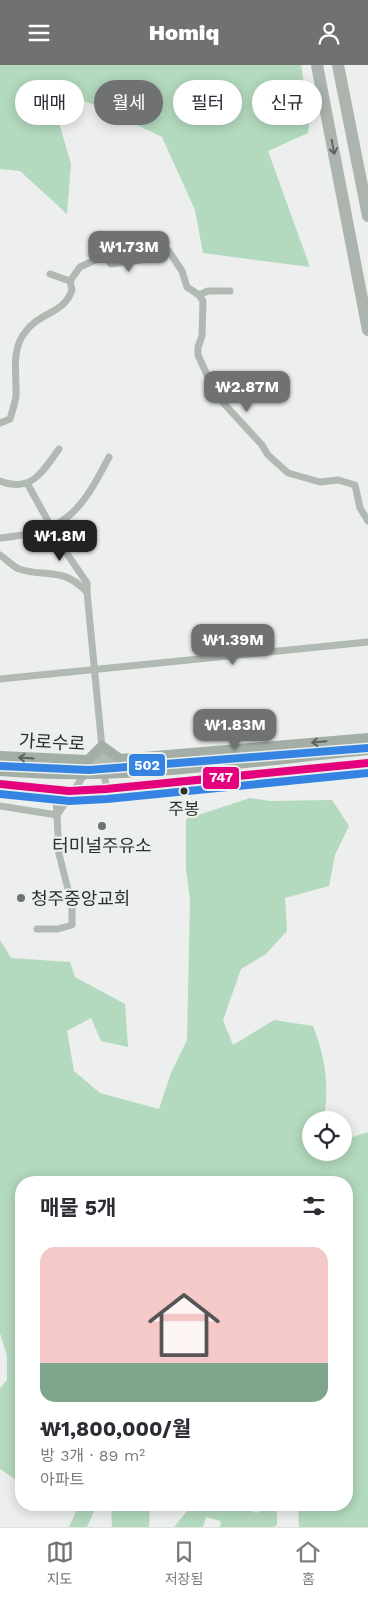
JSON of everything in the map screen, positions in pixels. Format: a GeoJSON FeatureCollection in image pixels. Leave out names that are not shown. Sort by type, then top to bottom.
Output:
{"type":"FeatureCollection","features":[{"type":"Feature","properties":{"kind":"highway"},"geometry":{"type":"LineString","coordinates":[[317,65],[368,330]]}},
{"type":"Feature","properties":{"kind":"highway"},"geometry":{"type":"LineString","coordinates":[[338,65],[368,216]]}},
{"type":"Feature","properties":{"kind":"main road","name":"가로수로"},"geometry":{"type":"LineString","coordinates":[[120,759],[368,738]]}},
{"type":"Feature","properties":{"kind":"main road"},"geometry":{"type":"LineString","coordinates":[[88,760],[102,746],[120,759]]}},
{"type":"Feature","properties":{"kind":"main road","name":"가로수로"},"geometry":{"type":"LineString","coordinates":[[0,771],[84,775],[104,774],[368,750]]}},
{"type":"Feature","properties":{"kind":"main road","name":"가로수로"},"geometry":{"type":"LineString","coordinates":[[0,756],[88,760]]}},
{"type":"Feature","properties":{"kind":"main road"},"geometry":{"type":"LineString","coordinates":[[0,784],[73,790],[106,789],[368,763]]}},
{"type":"Feature","properties":{"kind":"street"},"geometry":{"type":"LineString","coordinates":[[0,423],[10,419],[16,398],[16,357],[22,336],[34,321],[63,307],[72,291],[70,281],[80,267],[129,244],[168,250],[182,271],[187,287],[199,295],[203,301],[204,316],[198,355],[216,395],[262,445],[268,455],[288,473],[320,482],[338,479],[355,485],[360,508],[368,521]]}},
{"type":"Feature","properties":{"kind":"street"},"geometry":{"type":"LineString","coordinates":[[104,255],[112,264],[140,261],[150,247]]}},
{"type":"Feature","properties":{"kind":"street"},"geometry":{"type":"LineString","coordinates":[[50,274],[70,281]]}},
{"type":"Feature","properties":{"kind":"street"},"geometry":{"type":"LineString","coordinates":[[199,295],[208,291],[230,291]]}},
{"type":"Feature","properties":{"kind":"street"},"geometry":{"type":"LineString","coordinates":[[0,481],[9,484],[27,483],[37,478],[59,449]]}},
{"type":"Feature","properties":{"kind":"street"},"geometry":{"type":"LineString","coordinates":[[0,538],[52,527],[69,517],[88,496],[109,457]]}},
{"type":"Feature","properties":{"kind":"street"},"geometry":{"type":"LineString","coordinates":[[27,483],[87,583],[103,760]]}},
{"type":"Feature","properties":{"kind":"street"},"geometry":{"type":"LineString","coordinates":[[0,555],[20,569],[54,573],[76,580],[87,592]]}},
{"type":"Feature","properties":{"kind":"street"},"geometry":{"type":"LineString","coordinates":[[0,679],[368,642]]}},
{"type":"Feature","properties":{"kind":"street","name":"가로수로"},"geometry":{"type":"LineString","coordinates":[[88,760],[120,759]]}},
{"type":"Feature","properties":{"kind":"street","name":"가로수로"},"geometry":{"type":"LineString","coordinates":[[103,760],[106,789]]}},
{"type":"Feature","properties":{"kind":"street","name":"가로수로"},"geometry":{"type":"LineString","coordinates":[[57,815],[84,775],[103,760]]}},
{"type":"Feature","properties":{"kind":"street"},"geometry":{"type":"LineString","coordinates":[[37,929],[58,929],[72,925],[72,905],[59,854],[55,789]]}},
{"type":"Feature","properties":{"kind":"street"},"geometry":{"type":"LineString","coordinates":[[0,806],[57,815]]}},
{"type":"Feature","properties":{"kind":"green space"},"geometry":{"type":"Polygon","coordinates":[[[0,65],[301,65],[304,80],[252,80],[252,125],[309,125],[308,133],[268,151],[310,267],[203,253],[195,210],[162,137],[137,125],[163,125],[163,80],[94,80],[94,105],[84,101],[84,80],[15,80],[15,125],[60,125],[71,164],[67,214],[20,171],[0,169],[0,65]]]}},
{"type":"Feature","properties":{"kind":"green space"},"geometry":{"type":"Polygon","coordinates":[[[250,798],[270,801],[332,800],[349,826],[335,855],[329,886],[285,898],[287,931],[266,954],[241,969],[223,1020],[233,1045],[274,1020],[313,1026],[324,1061],[326,1084],[325,1111],[302,1111],[302,1161],[352,1161],[352,1137],[368,1132],[368,1527],[299,1527],[298,1511],[353,1511],[353,1176],[15,1176],[15,1479],[0,1469],[0,1388],[7,1380],[7,1356],[0,1333],[0,940],[11,958],[70,962],[75,977],[125,1004],[128,1047],[101,1041],[91,1018],[67,1031],[74,1071],[100,1093],[159,1109],[171,1073],[187,1040],[190,900],[186,869],[186,819],[250,798]]]}},
{"type":"Feature","properties":{"kind":"green space"},"geometry":{"type":"Polygon","coordinates":[[[76,1511],[94,1511],[87,1527],[69,1527],[76,1511]]]}},
{"type":"Feature","properties":{"kind":"green space"},"geometry":{"type":"Polygon","coordinates":[[[111,1511],[150,1511],[149,1527],[112,1527],[111,1511]]]}},
{"type":"Feature","properties":{"kind":"green space"},"geometry":{"type":"Polygon","coordinates":[[[187,1511],[252,1511],[256,1513],[277,1511],[277,1525],[273,1527],[220,1527],[221,1521],[206,1517],[203,1527],[174,1527],[187,1511]]]}},
{"type":"Feature","properties":{"kind":"transit line","name":"502"},"geometry":{"type":"LineString","coordinates":[[0,766],[89,770],[368,748]]}},
{"type":"Feature","properties":{"kind":"transit line","name":"747"},"geometry":{"type":"LineString","coordinates":[[0,784],[69,791],[106,789],[368,763]]}},
{"type":"Feature","properties":{"kind":"transit line","name":"502"},"geometry":{"type":"LineString","coordinates":[[0,794],[69,801],[107,799],[368,773]]}},
{"type":"Feature","properties":{"kind":"place","name":"주봉"},"geometry":{"type":"Point","coordinates":[184,791]}},
{"type":"Feature","properties":{"kind":"place","name":"터미널주유소"},"geometry":{"type":"Point","coordinates":[102,826]}},
{"type":"Feature","properties":{"kind":"place","name":"청주중앙교회"},"geometry":{"type":"Point","coordinates":[21,898]}}]}
